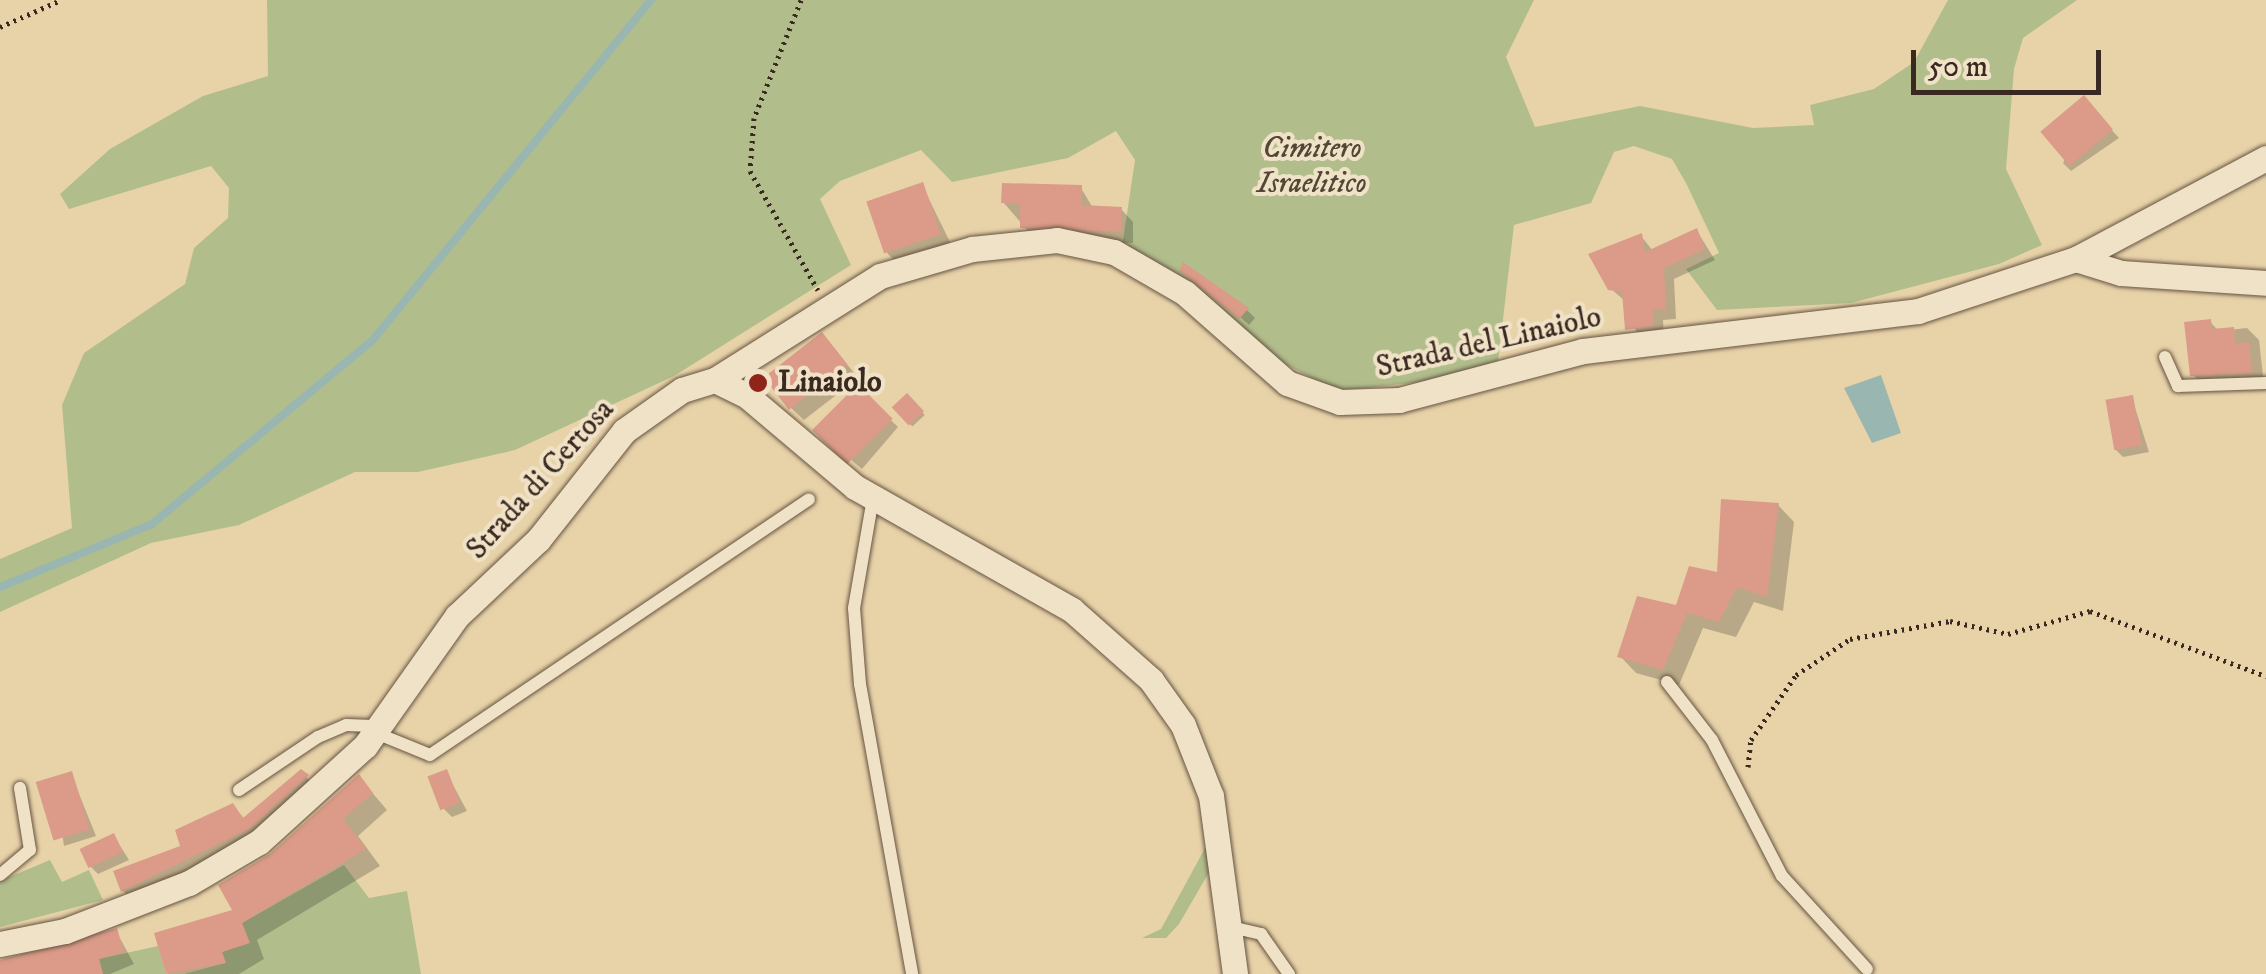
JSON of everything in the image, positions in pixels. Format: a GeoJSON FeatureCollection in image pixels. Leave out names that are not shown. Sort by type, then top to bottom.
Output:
{"type":"FeatureCollection","features":[{"type":"Feature","properties":{"kind":"street","name":"Strada del Linaiolo"},"geometry":{"type":"LineString","coordinates":[[715,380],[880,276],[972,249],[1044,240],[1100,247],[1185,293],[1288,383],[1355,404],[1583,351],[1918,311],[2076,259],[2266,158]]}},
{"type":"Feature","properties":{"kind":"street"},"geometry":{"type":"LineString","coordinates":[[2076,259],[2121,273],[2266,283]]}},
{"type":"Feature","properties":{"kind":"street"},"geometry":{"type":"LineString","coordinates":[[715,380],[873,498],[1072,610],[1151,680],[1183,726],[1211,796],[1235,974]]}},
{"type":"Feature","properties":{"kind":"street","name":"Strada di Certosa"},"geometry":{"type":"LineString","coordinates":[[0,944],[65,931],[221,868],[309,802],[379,730],[457,616],[538,540],[624,431],[682,390],[715,380]]}},
{"type":"Feature","properties":{"kind":"lane"},"geometry":{"type":"LineString","coordinates":[[2165,357],[2178,386],[2266,383]]}},
{"type":"Feature","properties":{"kind":"lane"},"geometry":{"type":"LineString","coordinates":[[873,498],[854,608],[860,684],[912,974]]}},
{"type":"Feature","properties":{"kind":"lane"},"geometry":{"type":"LineString","coordinates":[[240,790],[318,737],[346,725],[379,730],[430,755],[808,500]]}},
{"type":"Feature","properties":{"kind":"lane"},"geometry":{"type":"LineString","coordinates":[[1668,682],[1744,799],[1782,876],[1867,969]]}},
{"type":"Feature","properties":{"kind":"lane"},"geometry":{"type":"LineString","coordinates":[[0,875],[30,850],[20,788]]}},
{"type":"Feature","properties":{"kind":"lane"},"geometry":{"type":"LineString","coordinates":[[1231,927],[1261,934],[1289,974]]}},
{"type":"Feature","properties":{"kind":"path"},"geometry":{"type":"LineString","coordinates":[[0,27],[60,0]]}},
{"type":"Feature","properties":{"kind":"path"},"geometry":{"type":"LineString","coordinates":[[801,0],[754,118],[750,171],[827,306]]}},
{"type":"Feature","properties":{"kind":"path"},"geometry":{"type":"LineString","coordinates":[[1744,799],[1751,740],[1796,675],[1850,639],[1950,621],[2008,634],[2090,612],[2266,676]]}},
{"type":"Feature","properties":{"kind":"green space","name":"Cimitero Israelitico"},"geometry":{"type":"Polygon","coordinates":[[[267,0],[1534,0],[1506,57],[1535,127],[1640,106],[1753,128],[1814,125],[1810,105],[1874,89],[1914,62],[1948,0],[2077,0],[2023,38],[2014,69],[2006,169],[2042,245],[1999,264],[1851,303],[1717,310],[1686,269],[1719,253],[1686,183],[1672,159],[1634,146],[1614,152],[1591,203],[1514,225],[1498,362],[1446,379],[1338,391],[1269,356],[1218,305],[1122,247],[1135,160],[1116,131],[1068,158],[952,182],[921,150],[840,181],[820,199],[851,265],[674,376],[515,450],[418,472],[355,472],[239,525],[151,543],[0,612],[0,559],[72,528],[62,405],[84,353],[185,284],[194,248],[228,218],[229,188],[211,166],[69,209],[60,194],[110,149],[203,96],[268,76],[267,0]]]}},
{"type":"Feature","properties":{"kind":"green space"},"geometry":{"type":"Polygon","coordinates":[[[1210,839],[1211,869],[1179,924],[1166,938],[1142,938],[1161,929],[1210,839]]]}},
{"type":"Feature","properties":{"kind":"green space"},"geometry":{"type":"Polygon","coordinates":[[[50,860],[62,882],[89,870],[103,900],[0,927],[0,881],[50,860]]]}},
{"type":"Feature","properties":{"kind":"green space"},"geometry":{"type":"Polygon","coordinates":[[[344,865],[369,898],[407,891],[421,974],[184,974],[225,963],[222,952],[249,942],[242,923],[344,865]]]}},
{"type":"Feature","properties":{"kind":"green space"},"geometry":{"type":"Polygon","coordinates":[[[158,946],[166,974],[103,974],[99,959],[158,946]]]}},
{"type":"Feature","properties":{"kind":"water"},"geometry":{"type":"Polygon","coordinates":[[[1881,375],[1901,433],[1872,443],[1844,388],[1881,375]]]}},
{"type":"Feature","properties":{"kind":"building"},"geometry":{"type":"Polygon","coordinates":[[[2084,95],[2113,129],[2069,166],[2040,132],[2084,95]]]}},
{"type":"Feature","properties":{"kind":"building"},"geometry":{"type":"Polygon","coordinates":[[[923,182],[941,234],[884,254],[866,202],[923,182]]]}},
{"type":"Feature","properties":{"kind":"building"},"geometry":{"type":"Polygon","coordinates":[[[1002,183],[1082,185],[1082,205],[1122,207],[1121,232],[1020,228],[1020,204],[1001,203],[1002,183]]]}},
{"type":"Feature","properties":{"kind":"building"},"geometry":{"type":"Polygon","coordinates":[[[1697,228],[1705,249],[1664,268],[1666,309],[1653,310],[1654,326],[1625,330],[1622,292],[1608,290],[1588,254],[1642,233],[1645,252],[1697,228]]]}},
{"type":"Feature","properties":{"kind":"building"},"geometry":{"type":"Polygon","coordinates":[[[1183,262],[1249,308],[1239,319],[1179,271],[1183,262]]]}},
{"type":"Feature","properties":{"kind":"building"},"geometry":{"type":"Polygon","coordinates":[[[2211,319],[2212,329],[2234,327],[2235,344],[2249,342],[2252,373],[2190,376],[2184,322],[2211,319]]]}},
{"type":"Feature","properties":{"kind":"building"},"geometry":{"type":"Polygon","coordinates":[[[822,332],[847,364],[789,410],[764,378],[822,332]]]}},
{"type":"Feature","properties":{"kind":"building"},"geometry":{"type":"Polygon","coordinates":[[[858,384],[893,419],[847,465],[812,430],[858,384]]]}},
{"type":"Feature","properties":{"kind":"building"},"geometry":{"type":"Polygon","coordinates":[[[907,393],[924,411],[909,426],[892,407],[907,393]]]}},
{"type":"Feature","properties":{"kind":"building"},"geometry":{"type":"Polygon","coordinates":[[[2133,395],[2142,445],[2114,450],[2105,400],[2133,395]]]}},
{"type":"Feature","properties":{"kind":"building"},"geometry":{"type":"Polygon","coordinates":[[[1721,499],[1779,503],[1767,597],[1737,587],[1719,622],[1687,613],[1663,670],[1617,657],[1637,596],[1676,605],[1689,566],[1717,572],[1721,499]]]}},
{"type":"Feature","properties":{"kind":"building"},"geometry":{"type":"Polygon","coordinates":[[[301,769],[309,775],[249,829],[121,892],[113,871],[180,846],[175,830],[233,803],[243,818],[301,769]]]}},
{"type":"Feature","properties":{"kind":"building"},"geometry":{"type":"Polygon","coordinates":[[[447,769],[460,803],[440,810],[427,777],[447,769]]]}},
{"type":"Feature","properties":{"kind":"building"},"geometry":{"type":"Polygon","coordinates":[[[72,771],[90,829],[53,840],[36,782],[72,771]]]}},
{"type":"Feature","properties":{"kind":"building"},"geometry":{"type":"Polygon","coordinates":[[[359,774],[373,793],[343,819],[366,849],[242,923],[250,943],[222,952],[226,963],[166,974],[154,933],[232,910],[218,885],[270,854],[359,774]]]}},
{"type":"Feature","properties":{"kind":"building"},"geometry":{"type":"Polygon","coordinates":[[[114,833],[123,852],[88,868],[80,849],[114,833]]]}},
{"type":"Feature","properties":{"kind":"building"},"geometry":{"type":"Polygon","coordinates":[[[117,928],[124,952],[99,959],[103,974],[0,974],[0,960],[117,928]]]}},
{"type":"Feature","properties":{"kind":"waterway"},"geometry":{"type":"LineString","coordinates":[[0,587],[152,524],[372,341],[651,0]]}},
{"type":"Feature","properties":{"kind":"place","name":"Linaiolo"},"geometry":{"type":"Point","coordinates":[758,383]}}]}
